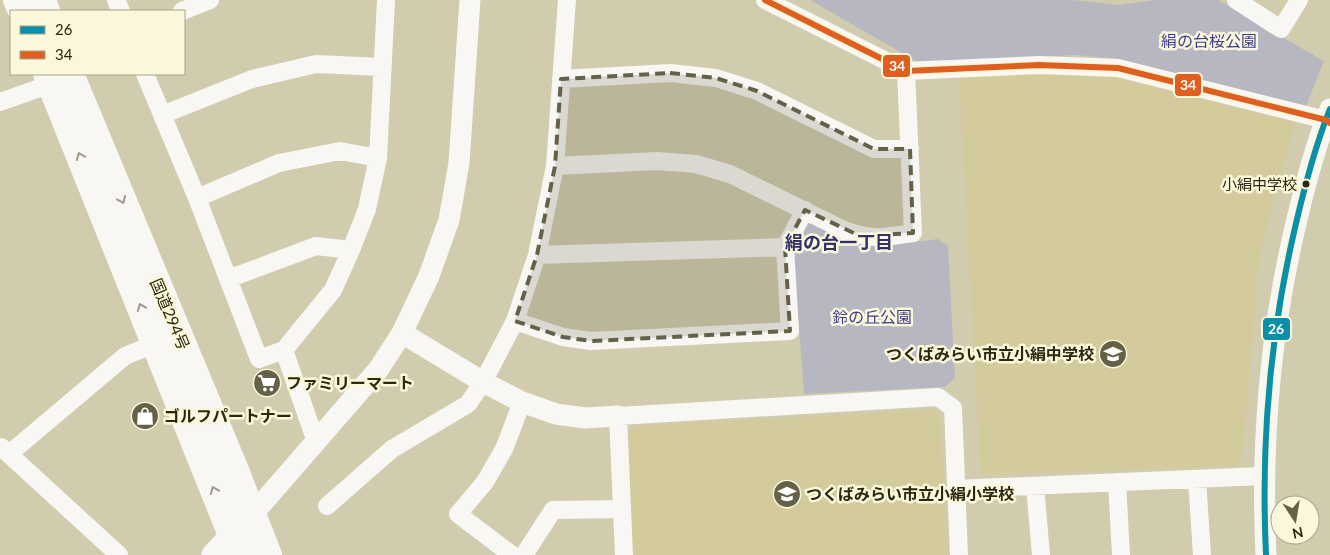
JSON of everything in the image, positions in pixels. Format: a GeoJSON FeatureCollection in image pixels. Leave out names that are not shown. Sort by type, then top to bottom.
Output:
{"type":"FeatureCollection","features":[{"type":"Feature","properties":{"kind":"highway","name":"国道294号"},"geometry":{"type":"LineString","coordinates":[[56,77],[167,339],[252,515],[268,555]]}},
{"type":"Feature","properties":{"kind":"highway","name":"国道294号"},"geometry":{"type":"LineString","coordinates":[[167,339],[229,549]]}},
{"type":"Feature","properties":{"kind":"main road"},"geometry":{"type":"LineString","coordinates":[[229,549],[252,515]]}},
{"type":"Feature","properties":{"kind":"street"},"geometry":{"type":"LineString","coordinates":[[185,10],[210,0]]}},
{"type":"Feature","properties":{"kind":"street"},"geometry":{"type":"LineString","coordinates":[[145,75],[197,198],[259,358],[284,350],[333,290],[367,209],[378,158],[386,0]]}},
{"type":"Feature","properties":{"kind":"street"},"geometry":{"type":"LineString","coordinates":[[252,515],[378,370],[402,333],[430,276],[449,220],[459,163],[470,0]]}},
{"type":"Feature","properties":{"kind":"street"},"geometry":{"type":"LineString","coordinates":[[327,506],[392,449],[468,404],[483,382],[515,320],[537,255],[555,166],[567,0]]}},
{"type":"Feature","properties":{"kind":"street"},"geometry":{"type":"LineString","coordinates":[[765,0],[906,71],[1040,66],[1118,68],[1329,117],[1298,214],[1283,280],[1275,334],[1267,402],[1264,476],[1266,555]]}},
{"type":"Feature","properties":{"kind":"street"},"geometry":{"type":"LineString","coordinates":[[1236,0],[1281,29],[1299,0]]}},
{"type":"Feature","properties":{"kind":"street"},"geometry":{"type":"LineString","coordinates":[[162,115],[252,79],[316,64],[382,67]]}},
{"type":"Feature","properties":{"kind":"street"},"geometry":{"type":"LineString","coordinates":[[555,166],[657,161],[696,164],[730,174],[860,236],[878,238],[913,233],[906,71]]}},
{"type":"Feature","properties":{"kind":"street"},"geometry":{"type":"LineString","coordinates":[[561,79],[670,73],[716,78],[757,91],[874,150],[910,149]]}},
{"type":"Feature","properties":{"kind":"street"},"geometry":{"type":"LineString","coordinates":[[0,102],[56,77]]}},
{"type":"Feature","properties":{"kind":"street"},"geometry":{"type":"LineString","coordinates":[[197,198],[279,163],[340,151],[378,158]]}},
{"type":"Feature","properties":{"kind":"street"},"geometry":{"type":"LineString","coordinates":[[515,320],[563,337],[591,341],[790,331],[785,247],[805,210]]}},
{"type":"Feature","properties":{"kind":"street"},"geometry":{"type":"LineString","coordinates":[[228,279],[316,246],[351,250]]}},
{"type":"Feature","properties":{"kind":"street"},"geometry":{"type":"LineString","coordinates":[[537,255],[785,247]]}},
{"type":"Feature","properties":{"kind":"street"},"geometry":{"type":"LineString","coordinates":[[402,333],[483,382],[522,402],[556,414],[585,418],[938,397],[953,408],[958,555]]}},
{"type":"Feature","properties":{"kind":"street"},"geometry":{"type":"LineString","coordinates":[[119,555],[4,450],[125,356],[167,339]]}},
{"type":"Feature","properties":{"kind":"street"},"geometry":{"type":"LineString","coordinates":[[284,350],[316,442]]}},
{"type":"Feature","properties":{"kind":"street"},"geometry":{"type":"LineString","coordinates":[[512,555],[458,514],[484,482],[504,448],[522,402]]}},
{"type":"Feature","properties":{"kind":"street"},"geometry":{"type":"LineString","coordinates":[[618,416],[624,555]]}},
{"type":"Feature","properties":{"kind":"street"},"geometry":{"type":"LineString","coordinates":[[956,489],[1264,476]]}},
{"type":"Feature","properties":{"kind":"street"},"geometry":{"type":"LineString","coordinates":[[1197,479],[1202,555]]}},
{"type":"Feature","properties":{"kind":"street"},"geometry":{"type":"LineString","coordinates":[[1117,482],[1121,555]]}},
{"type":"Feature","properties":{"kind":"street"},"geometry":{"type":"LineString","coordinates":[[1035,486],[1041,555]]}},
{"type":"Feature","properties":{"kind":"street"},"geometry":{"type":"LineString","coordinates":[[524,555],[553,510],[622,509]]}},
{"type":"Feature","properties":{"kind":"highlighted area"},"geometry":{"type":"Polygon","coordinates":[[[670,73],[716,78],[757,91],[874,149],[910,149],[913,233],[860,236],[805,210],[785,247],[790,331],[591,341],[563,337],[515,321],[537,255],[555,166],[561,79],[670,73]]]}},
{"type":"Feature","properties":{"kind":"shaded area","name":"つくばみらい市立小絹中学校"},"geometry":{"type":"Polygon","coordinates":[[[1078,73],[1134,79],[1296,119],[1260,251],[1242,457],[1235,466],[981,474],[959,76],[1078,73]]]}},
{"type":"Feature","properties":{"kind":"shaded area","name":"つくばみらい市立小絹小学校"},"geometry":{"type":"Polygon","coordinates":[[[933,410],[939,413],[948,555],[632,555],[629,432],[636,426],[933,410]]]}},
{"type":"Feature","properties":{"kind":"green space","name":"絹の台桜公園"},"geometry":{"type":"Polygon","coordinates":[[[810,0],[1073,0],[1119,5],[1155,0],[1218,0],[1324,61],[1306,106],[1118,59],[1077,55],[916,61],[810,0]]]}},
{"type":"Feature","properties":{"kind":"green space","name":"鈴の丘公園"},"geometry":{"type":"Polygon","coordinates":[[[813,223],[891,245],[938,239],[948,246],[955,378],[945,387],[804,394],[793,247],[805,225],[813,223]]]}},
{"type":"Feature","properties":{"kind":"transit line","name":"34"},"geometry":{"type":"LineString","coordinates":[[765,0],[906,71],[1039,65],[1118,68],[1326,120],[1330,123]]}},
{"type":"Feature","properties":{"kind":"transit line","name":"26"},"geometry":{"type":"LineString","coordinates":[[1266,555],[1266,436],[1272,358],[1292,241],[1313,157],[1330,109]]}},
{"type":"Feature","properties":{"kind":"place","name":"小絹中学校"},"geometry":{"type":"Point","coordinates":[1306,184]}},
{"type":"Feature","properties":{"kind":"place","name":"つくばみらい市立小絹中学校"},"geometry":{"type":"Point","coordinates":[1113,354]}},
{"type":"Feature","properties":{"kind":"place","name":"ファミリーマート"},"geometry":{"type":"Point","coordinates":[267,383]}},
{"type":"Feature","properties":{"kind":"place","name":"ゴルフパートナー"},"geometry":{"type":"Point","coordinates":[145,416]}},
{"type":"Feature","properties":{"kind":"place","name":"つくばみらい市立小絹小学校"},"geometry":{"type":"Point","coordinates":[787,494]}},
{"type":"Feature","properties":{"kind":"district","name":"絹の台一丁目"},"geometry":{"type":"Point","coordinates":[839,243]}}]}
